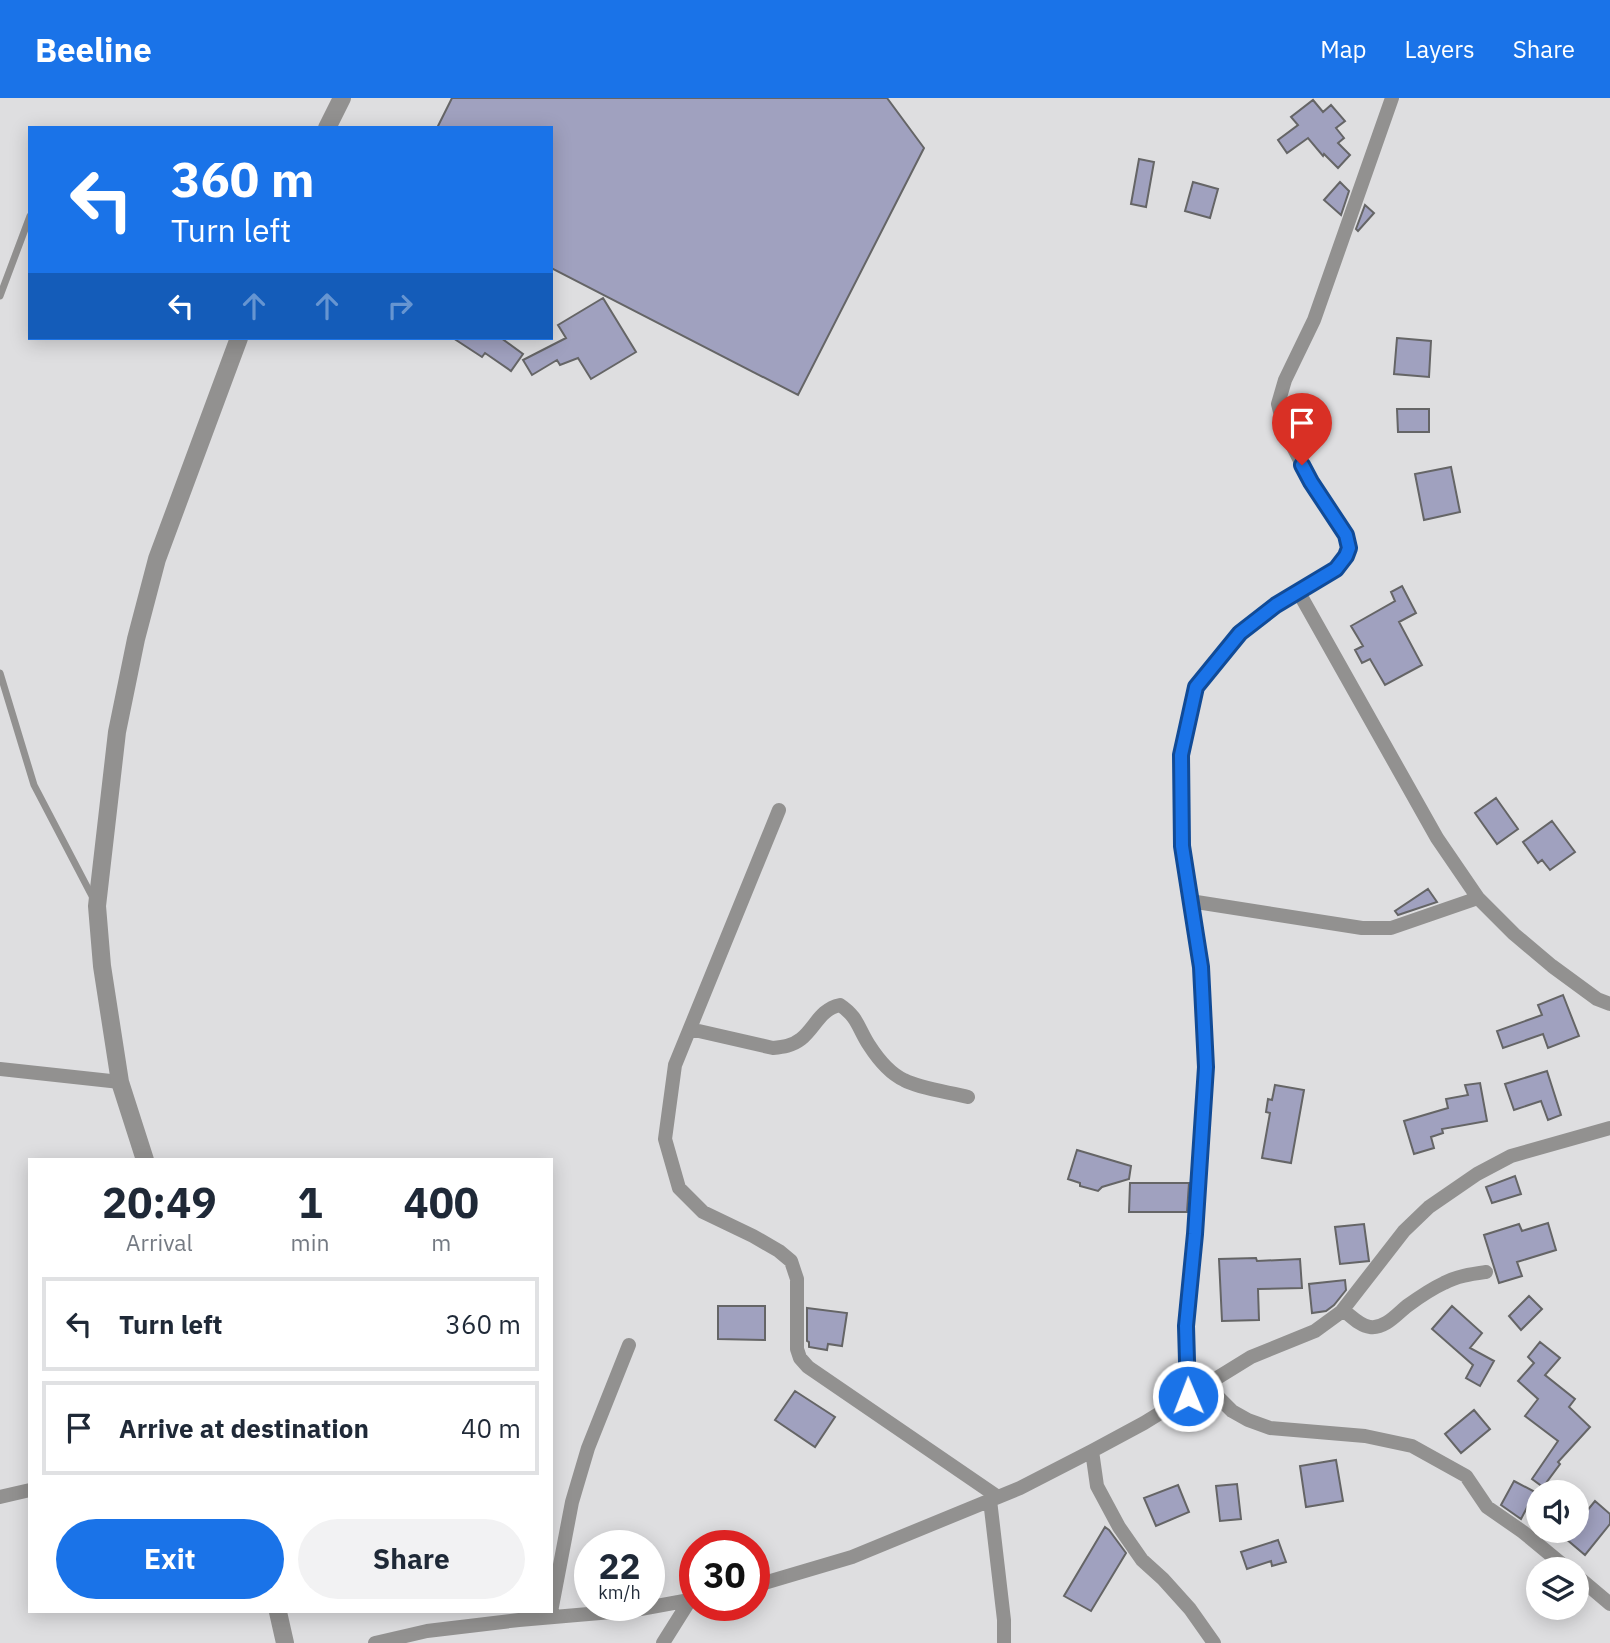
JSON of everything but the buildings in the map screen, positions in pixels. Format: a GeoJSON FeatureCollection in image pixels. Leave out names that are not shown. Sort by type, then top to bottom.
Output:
{"type":"FeatureCollection","features":[{"type":"Feature","properties":{"kind":"street"},"geometry":{"type":"LineString","coordinates":[[328,126],[342,98]]}},
{"type":"Feature","properties":{"kind":"street"},"geometry":{"type":"LineString","coordinates":[[1188,1396],[1186,1326],[1206,1067],[1201,967],[1182,846],[1181,755],[1196,687],[1240,633],[1276,605],[1336,569],[1349,548],[1346,535],[1311,482],[1285,431],[1278,404],[1285,380],[1314,320],[1392,98]]}},
{"type":"Feature","properties":{"kind":"street"},"geometry":{"type":"LineString","coordinates":[[144,1158],[120,1082],[102,966],[97,906],[117,732],[136,639],[157,559],[238,340]]}},
{"type":"Feature","properties":{"kind":"street"},"geometry":{"type":"LineString","coordinates":[[1298,591],[1437,838],[1478,898],[1552,966],[1597,999],[1610,1004]]}},
{"type":"Feature","properties":{"kind":"street"},"geometry":{"type":"LineString","coordinates":[[779,810],[676,1065],[665,1139],[679,1188],[703,1212],[753,1236],[791,1261],[797,1279],[797,1349],[800,1358],[808,1367],[994,1499],[1004,1643]]}},
{"type":"Feature","properties":{"kind":"street"},"geometry":{"type":"LineString","coordinates":[[1190,901],[1362,928],[1391,928],[1478,898]]}},
{"type":"Feature","properties":{"kind":"street"},"geometry":{"type":"LineString","coordinates":[[690,1030],[773,1048],[787,1047],[801,1039],[830,1007],[840,1005],[856,1020],[883,1065],[903,1080],[968,1097]]}},
{"type":"Feature","properties":{"kind":"street"},"geometry":{"type":"LineString","coordinates":[[0,1069],[120,1082]]}},
{"type":"Feature","properties":{"kind":"street"},"geometry":{"type":"LineString","coordinates":[[770,1581],[852,1557],[1020,1488],[1144,1423],[1251,1357],[1315,1331],[1343,1310],[1404,1231],[1429,1207],[1477,1174],[1511,1156],[1610,1128]]}},
{"type":"Feature","properties":{"kind":"street"},"geometry":{"type":"LineString","coordinates":[[1343,1310],[1360,1323],[1377,1327],[1445,1282],[1486,1272]]}},
{"type":"Feature","properties":{"kind":"street"},"geometry":{"type":"LineString","coordinates":[[553,1601],[572,1502],[588,1448],[629,1345]]}},
{"type":"Feature","properties":{"kind":"street"},"geometry":{"type":"LineString","coordinates":[[1206,1385],[1232,1411],[1270,1428],[1365,1436],[1412,1446],[1466,1476],[1487,1507],[1553,1557]]}},
{"type":"Feature","properties":{"kind":"street"},"geometry":{"type":"LineString","coordinates":[[1092,1451],[1097,1486],[1119,1527],[1142,1560],[1190,1609],[1214,1643]]}},
{"type":"Feature","properties":{"kind":"street"},"geometry":{"type":"LineString","coordinates":[[0,1497],[28,1490]]}},
{"type":"Feature","properties":{"kind":"street"},"geometry":{"type":"LineString","coordinates":[[1589,1586],[1610,1604]]}},
{"type":"Feature","properties":{"kind":"street"},"geometry":{"type":"LineString","coordinates":[[375,1643],[427,1631],[635,1610],[679,1602]]}},
{"type":"Feature","properties":{"kind":"street"},"geometry":{"type":"LineString","coordinates":[[278,1613],[285,1643]]}},
{"type":"Feature","properties":{"kind":"street"},"geometry":{"type":"LineString","coordinates":[[550,1617],[551,1613]]}},
{"type":"Feature","properties":{"kind":"street"},"geometry":{"type":"LineString","coordinates":[[663,1643],[679,1619]]}},
{"type":"Feature","properties":{"kind":"lane"},"geometry":{"type":"LineString","coordinates":[[0,296],[28,221]]}},
{"type":"Feature","properties":{"kind":"lane"},"geometry":{"type":"LineString","coordinates":[[0,673],[34,785],[97,906]]}},
{"type":"Feature","properties":{"kind":"route"},"geometry":{"type":"LineString","coordinates":[[1188,1396],[1186,1326],[1206,1067],[1201,967],[1182,846],[1181,755],[1196,687],[1240,633],[1276,605],[1336,569],[1346,556],[1349,548],[1346,535],[1302,465]]}}]}
